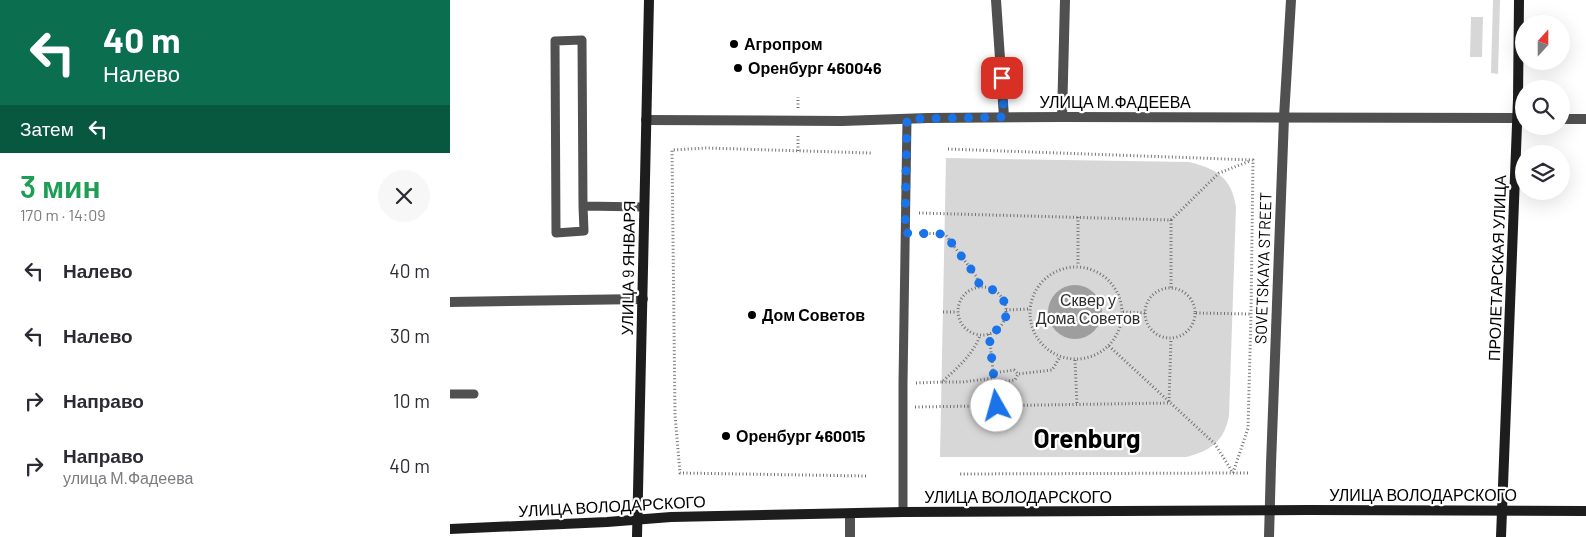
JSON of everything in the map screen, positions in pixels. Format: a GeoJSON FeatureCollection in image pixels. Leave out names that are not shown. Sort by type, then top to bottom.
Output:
{"type":"FeatureCollection","features":[{"type":"Feature","properties":{"kind":"main road","name":"УЛИЦА 9 ЯНВАРЯ"},"geometry":{"type":"LineString","coordinates":[[637,537],[649,0]]}},
{"type":"Feature","properties":{"kind":"main road","name":"ПРОЛЕТАРСКАЯ УЛИЦА"},"geometry":{"type":"LineString","coordinates":[[1519,0],[1520,80]]}},
{"type":"Feature","properties":{"kind":"main road","name":"ПРОЛЕТАРСКАЯ УЛИЦА"},"geometry":{"type":"LineString","coordinates":[[1501,537],[1519,135]]}},
{"type":"Feature","properties":{"kind":"main road","name":"УЛИЦА ВОЛОДАРСКОГО"},"geometry":{"type":"LineString","coordinates":[[450,529],[672,517],[903,512],[1586,511]]}},
{"type":"Feature","properties":{"kind":"street"},"geometry":{"type":"LineString","coordinates":[[996,0],[1004,117]]}},
{"type":"Feature","properties":{"kind":"street"},"geometry":{"type":"LineString","coordinates":[[1062,117],[1065,0]]}},
{"type":"Feature","properties":{"kind":"street","name":"SOVETSKAYA STREET"},"geometry":{"type":"LineString","coordinates":[[1270,537],[1284,117],[1291,0]]}},
{"type":"Feature","properties":{"kind":"street","name":"УЛИЦА М.ФАДЕЕВА"},"geometry":{"type":"LineString","coordinates":[[646,120],[824,122],[1004,117],[1515,118]]}},
{"type":"Feature","properties":{"kind":"street"},"geometry":{"type":"LineString","coordinates":[[1570,119],[1586,119]]}},
{"type":"Feature","properties":{"kind":"street"},"geometry":{"type":"LineString","coordinates":[[450,302],[643,299]]}},
{"type":"Feature","properties":{"kind":"street"},"geometry":{"type":"LineString","coordinates":[[850,514],[850,537]]}},
{"type":"Feature","properties":{"kind":"lane"},"geometry":{"type":"LineString","coordinates":[[582,40],[583,206],[584,230],[556,233],[555,41],[582,40]]}},
{"type":"Feature","properties":{"kind":"lane"},"geometry":{"type":"LineString","coordinates":[[903,512],[902,383],[907,119]]}},
{"type":"Feature","properties":{"kind":"lane"},"geometry":{"type":"LineString","coordinates":[[583,206],[644,207]]}},
{"type":"Feature","properties":{"kind":"lane"},"geometry":{"type":"LineString","coordinates":[[450,394],[474,394]]}},
{"type":"Feature","properties":{"kind":"path"},"geometry":{"type":"LineString","coordinates":[[866,476],[680,473],[675,414],[672,150],[706,148],[871,153]]}},
{"type":"Feature","properties":{"kind":"path"},"geometry":{"type":"LineString","coordinates":[[948,149],[1253,160]]}},
{"type":"Feature","properties":{"kind":"path"},"geometry":{"type":"LineString","coordinates":[[1171,288],[1171,220],[1219,173],[1253,160]]}},
{"type":"Feature","properties":{"kind":"path"},"geometry":{"type":"LineString","coordinates":[[1234,473],[1248,428],[1252,314],[1253,160]]}},
{"type":"Feature","properties":{"kind":"path"},"geometry":{"type":"LineString","coordinates":[[906,212],[1171,220]]}},
{"type":"Feature","properties":{"kind":"path"},"geometry":{"type":"LineString","coordinates":[[1078,217],[1078,266]]}},
{"type":"Feature","properties":{"kind":"path"},"geometry":{"type":"LineString","coordinates":[[905,233],[945,234],[976,276],[980,286]]}},
{"type":"Feature","properties":{"kind":"path"},"geometry":{"type":"LineString","coordinates":[[1078,266],[1098,272],[1113,285],[1120,296],[1123,312],[1118,334],[1109,346],[1100,353],[1088,358],[1075,360],[1060,357],[1047,350],[1037,338],[1031,324],[1030,310],[1033,295],[1041,283],[1052,273],[1078,266]]}},
{"type":"Feature","properties":{"kind":"path"},"geometry":{"type":"LineString","coordinates":[[980,286],[998,292],[1005,303],[1006,310],[1003,323],[999,328],[989,334],[980,335],[973,334],[967,330],[958,319],[957,312],[961,298],[966,292],[980,286]]}},
{"type":"Feature","properties":{"kind":"path"},"geometry":{"type":"LineString","coordinates":[[1171,288],[1180,290],[1188,295],[1194,303],[1196,313],[1194,323],[1188,331],[1170,339],[1155,334],[1146,321],[1145,313],[1146,305],[1155,292],[1171,288]]}},
{"type":"Feature","properties":{"kind":"path"},"geometry":{"type":"LineString","coordinates":[[1006,310],[1030,310]]}},
{"type":"Feature","properties":{"kind":"path"},"geometry":{"type":"LineString","coordinates":[[943,312],[957,312]]}},
{"type":"Feature","properties":{"kind":"path"},"geometry":{"type":"LineString","coordinates":[[1123,312],[1145,313]]}},
{"type":"Feature","properties":{"kind":"path"},"geometry":{"type":"LineString","coordinates":[[1196,313],[1252,314]]}},
{"type":"Feature","properties":{"kind":"path"},"geometry":{"type":"LineString","coordinates":[[989,334],[997,406]]}},
{"type":"Feature","properties":{"kind":"path"},"geometry":{"type":"LineString","coordinates":[[942,382],[977,345],[980,335]]}},
{"type":"Feature","properties":{"kind":"path"},"geometry":{"type":"LineString","coordinates":[[1170,339],[1170,403]]}},
{"type":"Feature","properties":{"kind":"path"},"geometry":{"type":"LineString","coordinates":[[1109,346],[1215,444],[1234,473]]}},
{"type":"Feature","properties":{"kind":"path"},"geometry":{"type":"LineString","coordinates":[[994,373],[1014,370],[1018,374],[1052,370],[1060,357]]}},
{"type":"Feature","properties":{"kind":"path"},"geometry":{"type":"LineString","coordinates":[[1075,360],[1077,405]]}},
{"type":"Feature","properties":{"kind":"path"},"geometry":{"type":"LineString","coordinates":[[902,383],[1015,380],[1018,374]]}},
{"type":"Feature","properties":{"kind":"path"},"geometry":{"type":"LineString","coordinates":[[902,407],[1170,403]]}},
{"type":"Feature","properties":{"kind":"path"},"geometry":{"type":"LineString","coordinates":[[959,474],[1249,473]]}},
{"type":"Feature","properties":{"kind":"green space"},"geometry":{"type":"Polygon","coordinates":[[[1493,0],[1500,0],[1498,74],[1491,73],[1493,0]]]}},
{"type":"Feature","properties":{"kind":"green space"},"geometry":{"type":"Polygon","coordinates":[[[1471,17],[1483,17],[1482,57],[1470,57],[1471,17]]]}},
{"type":"Feature","properties":{"kind":"green space","name":"Сквер у Дома Советов"},"geometry":{"type":"Polygon","coordinates":[[[946,158],[1189,162],[1215,171],[1226,181],[1234,197],[1236,207],[1229,415],[1220,438],[1210,448],[1186,457],[940,457],[946,158]]]}},
{"type":"Feature","properties":{"kind":"shaded area"},"geometry":{"type":"Polygon","coordinates":[[[1075,285],[1085,287],[1094,293],[1100,302],[1102,312],[1100,322],[1094,331],[1085,337],[1075,339],[1065,337],[1056,331],[1050,322],[1048,312],[1050,302],[1056,293],[1065,287],[1075,285]]]}},
{"type":"Feature","properties":{"kind":"place","name":"Агропром"},"geometry":{"type":"Point","coordinates":[734,44]}},
{"type":"Feature","properties":{"kind":"place","name":"Оренбург 460046"},"geometry":{"type":"Point","coordinates":[738,68]}},
{"type":"Feature","properties":{"kind":"place","name":"Дом Советов"},"geometry":{"type":"Point","coordinates":[752,315]}},
{"type":"Feature","properties":{"kind":"place","name":"Оренбург 460015"},"geometry":{"type":"Point","coordinates":[726,436]}},
{"type":"Feature","properties":{"kind":"district","name":"Orenburg"},"geometry":{"type":"Point","coordinates":[1087,439]}},
{"type":"Feature","properties":{"kind":"route"},"geometry":{"type":"LineString","coordinates":[[997,406],[989,334],[1003,323],[1006,317],[1005,303],[998,292],[980,286],[976,276],[945,234],[905,233],[907,119],[1004,117],[1002,78]]}}]}
